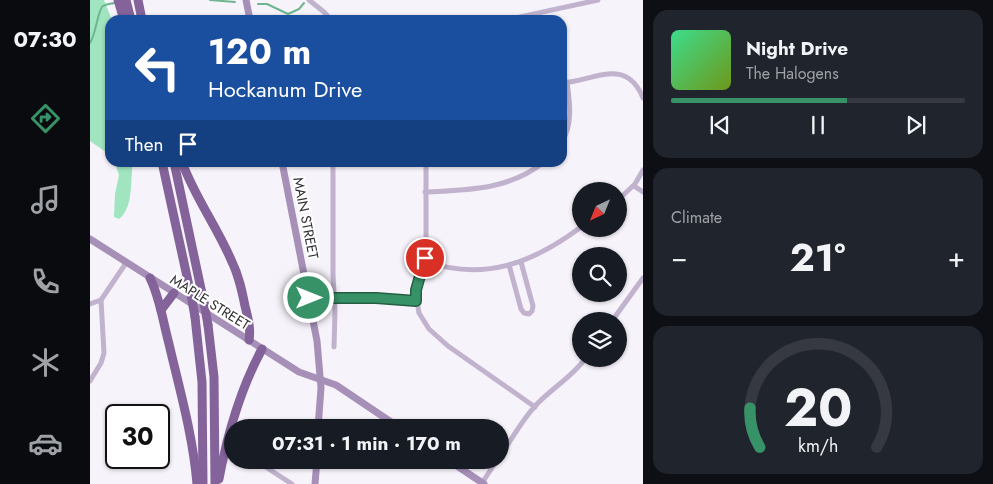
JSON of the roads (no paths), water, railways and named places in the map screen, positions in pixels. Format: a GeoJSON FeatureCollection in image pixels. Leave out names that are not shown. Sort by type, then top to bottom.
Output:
{"type":"FeatureCollection","features":[{"type":"Feature","properties":{"kind":"highway"},"geometry":{"type":"LineString","coordinates":[[118,0],[122,15]]}},
{"type":"Feature","properties":{"kind":"highway"},"geometry":{"type":"LineString","coordinates":[[126,0],[130,15]]}},
{"type":"Feature","properties":{"kind":"highway"},"geometry":{"type":"LineString","coordinates":[[138,0],[141,15]]}},
{"type":"Feature","properties":{"kind":"highway"},"geometry":{"type":"LineString","coordinates":[[163,167],[195,317],[202,382],[203,484]]}},
{"type":"Feature","properties":{"kind":"highway"},"geometry":{"type":"LineString","coordinates":[[175,167],[208,325],[214,372],[216,484]]}},
{"type":"Feature","properties":{"kind":"highway"},"geometry":{"type":"LineString","coordinates":[[184,167],[235,269],[250,328],[249,340]]}},
{"type":"Feature","properties":{"kind":"highway"},"geometry":{"type":"LineString","coordinates":[[150,278],[161,310],[190,433],[197,484]]}},
{"type":"Feature","properties":{"kind":"highway"},"geometry":{"type":"LineString","coordinates":[[161,310],[174,293]]}},
{"type":"Feature","properties":{"kind":"highway"},"geometry":{"type":"LineString","coordinates":[[216,484],[234,419],[262,349]]}},
{"type":"Feature","properties":{"kind":"street"},"geometry":{"type":"LineString","coordinates":[[246,0],[249,15]]}},
{"type":"Feature","properties":{"kind":"street"},"geometry":{"type":"LineString","coordinates":[[308,0],[327,15]]}},
{"type":"Feature","properties":{"kind":"street"},"geometry":{"type":"LineString","coordinates":[[529,15],[598,0]]}},
{"type":"Feature","properties":{"kind":"street"},"geometry":{"type":"LineString","coordinates":[[567,83],[608,73],[619,74],[634,83],[643,98]]}},
{"type":"Feature","properties":{"kind":"street"},"geometry":{"type":"LineString","coordinates":[[567,96],[570,115],[567,130]]}},
{"type":"Feature","properties":{"kind":"street","name":"MAIN STREET"},"geometry":{"type":"LineString","coordinates":[[283,167],[317,341],[320,379],[318,419]]}},
{"type":"Feature","properties":{"kind":"street"},"geometry":{"type":"LineString","coordinates":[[333,167],[334,347]]}},
{"type":"Feature","properties":{"kind":"street"},"geometry":{"type":"LineString","coordinates":[[426,167],[426,237],[424,261],[416,290],[418,312],[440,339],[535,406]]}},
{"type":"Feature","properties":{"kind":"street"},"geometry":{"type":"LineString","coordinates":[[425,192],[472,190],[493,186],[522,176],[536,167]]}},
{"type":"Feature","properties":{"kind":"street"},"geometry":{"type":"LineString","coordinates":[[628,191],[634,186],[643,170]]}},
{"type":"Feature","properties":{"kind":"street"},"geometry":{"type":"LineString","coordinates":[[634,186],[643,192]]}},
{"type":"Feature","properties":{"kind":"street"},"geometry":{"type":"LineString","coordinates":[[424,261],[462,269],[481,269],[509,265],[521,262],[550,249],[572,233]]}},
{"type":"Feature","properties":{"kind":"street","name":"MAPLE STREET"},"geometry":{"type":"LineString","coordinates":[[90,239],[303,374],[343,389],[387,419]]}},
{"type":"Feature","properties":{"kind":"street"},"geometry":{"type":"LineString","coordinates":[[509,265],[521,309],[524,313],[529,314],[533,306],[521,262]]}},
{"type":"Feature","properties":{"kind":"street"},"geometry":{"type":"LineString","coordinates":[[90,304],[101,300],[126,263]]}},
{"type":"Feature","properties":{"kind":"street"},"geometry":{"type":"LineString","coordinates":[[618,312],[643,278]]}},
{"type":"Feature","properties":{"kind":"street"},"geometry":{"type":"LineString","coordinates":[[309,298],[376,298],[416,301]]}},
{"type":"Feature","properties":{"kind":"street"},"geometry":{"type":"LineString","coordinates":[[90,381],[101,363],[104,352],[101,300]]}},
{"type":"Feature","properties":{"kind":"street"},"geometry":{"type":"LineString","coordinates":[[509,443],[535,406],[578,367]]}},
{"type":"Feature","properties":{"kind":"street"},"geometry":{"type":"LineString","coordinates":[[269,469],[292,484]]}},
{"type":"Feature","properties":{"kind":"street"},"geometry":{"type":"LineString","coordinates":[[315,484],[316,469]]}},
{"type":"Feature","properties":{"kind":"street"},"geometry":{"type":"LineString","coordinates":[[462,469],[483,483],[492,469]]}},
{"type":"Feature","properties":{"kind":"waterway"},"geometry":{"type":"LineString","coordinates":[[210,0],[235,2]]}},
{"type":"Feature","properties":{"kind":"waterway"},"geometry":{"type":"LineString","coordinates":[[90,43],[101,8],[104,5],[114,3]]}},
{"type":"Feature","properties":{"kind":"waterway"},"geometry":{"type":"LineString","coordinates":[[258,4],[267,4],[288,14],[299,9],[304,3]]}}]}
